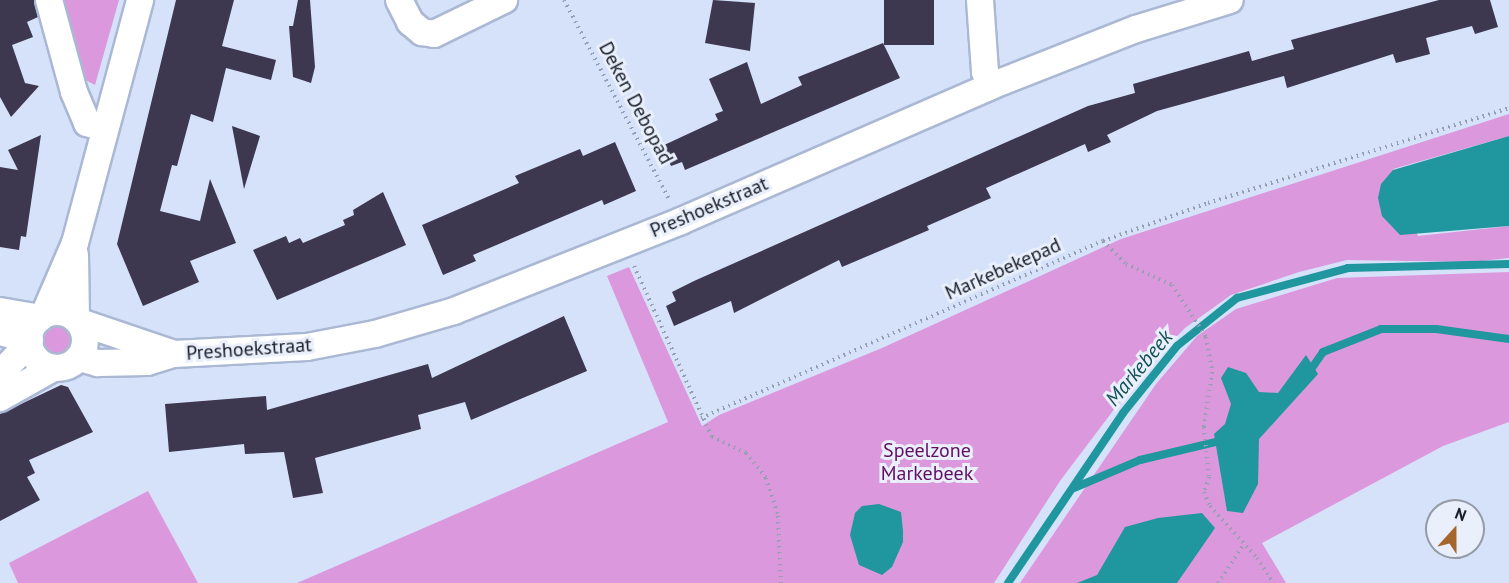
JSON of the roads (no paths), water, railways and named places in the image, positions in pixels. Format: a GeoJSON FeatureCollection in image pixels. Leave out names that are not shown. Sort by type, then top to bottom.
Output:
{"type":"FeatureCollection","features":[{"type":"Feature","properties":{"kind":"street"},"geometry":{"type":"LineString","coordinates":[[49,0],[74,92],[87,123],[104,128]]}},
{"type":"Feature","properties":{"kind":"street"},"geometry":{"type":"LineString","coordinates":[[53,368],[37,360],[36,329],[75,243],[140,0]]}},
{"type":"Feature","properties":{"kind":"street"},"geometry":{"type":"LineString","coordinates":[[399,0],[410,22],[422,32],[434,34],[504,0]]}},
{"type":"Feature","properties":{"kind":"street"},"geometry":{"type":"LineString","coordinates":[[980,0],[985,72],[991,86]]}},
{"type":"Feature","properties":{"kind":"street","name":"Preshoekstraat"},"geometry":{"type":"LineString","coordinates":[[80,358],[98,363],[147,362],[174,354],[307,347],[375,334],[454,311],[681,221],[991,86],[1136,29],[1230,0]]}},
{"type":"Feature","properties":{"kind":"street"},"geometry":{"type":"LineString","coordinates":[[0,398],[53,368],[72,365],[80,358],[86,334],[78,320],[75,243]]}},
{"type":"Feature","properties":{"kind":"street"},"geometry":{"type":"LineString","coordinates":[[0,311],[36,329]]}},
{"type":"Feature","properties":{"kind":"street"},"geometry":{"type":"LineString","coordinates":[[0,374],[36,329],[56,312],[78,320]]}},
{"type":"Feature","properties":{"kind":"street","name":"Preshoekstraat"},"geometry":{"type":"LineString","coordinates":[[78,320],[174,354]]}},
{"type":"Feature","properties":{"kind":"street"},"geometry":{"type":"LineString","coordinates":[[0,332],[36,329]]}},
{"type":"Feature","properties":{"kind":"waterway","name":"Markebeek"},"geometry":{"type":"LineString","coordinates":[[1008,583],[1123,413],[1177,346],[1237,298],[1348,268],[1509,264]]}},
{"type":"Feature","properties":{"kind":"waterway"},"geometry":{"type":"LineString","coordinates":[[1307,375],[1323,352],[1381,329],[1436,329],[1509,339]]}},
{"type":"Feature","properties":{"kind":"waterway"},"geometry":{"type":"LineString","coordinates":[[1074,488],[1140,460],[1224,440]]}},
{"type":"Feature","properties":{"kind":"park label","name":"Speelzone Markebeek"},"geometry":{"type":"Point","coordinates":[927,462]}}]}
